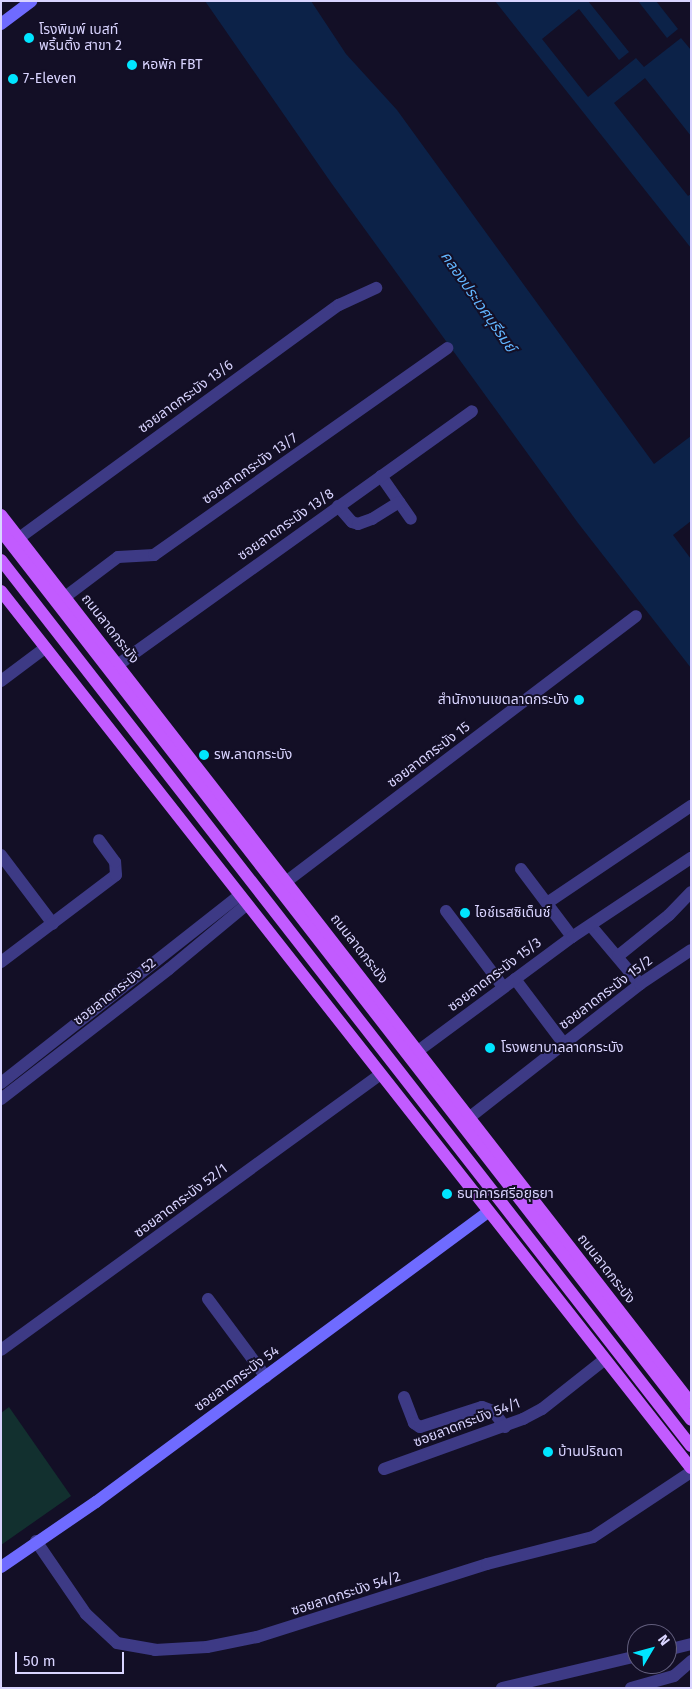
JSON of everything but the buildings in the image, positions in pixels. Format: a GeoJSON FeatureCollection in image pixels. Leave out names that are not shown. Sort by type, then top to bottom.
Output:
{"type":"FeatureCollection","features":[{"type":"Feature","properties":{"kind":"main road"},"geometry":{"type":"LineString","coordinates":[[1,24],[31,1]]}},
{"type":"Feature","properties":{"kind":"main road","name":"ถนนลาดกระบัง"},"geometry":{"type":"LineString","coordinates":[[1,515],[119,664],[691,1403]]}},
{"type":"Feature","properties":{"kind":"main road"},"geometry":{"type":"LineString","coordinates":[[1,531],[691,1420]]}},
{"type":"Feature","properties":{"kind":"main road"},"geometry":{"type":"LineString","coordinates":[[1,560],[691,1446]]}},
{"type":"Feature","properties":{"kind":"main road"},"geometry":{"type":"LineString","coordinates":[[1,591],[379,1075],[691,1470]]}},
{"type":"Feature","properties":{"kind":"main road"},"geometry":{"type":"LineString","coordinates":[[488,1212],[522,1186]]}},
{"type":"Feature","properties":{"kind":"main road","name":"ซอยลาดกระบัง 54"},"geometry":{"type":"LineString","coordinates":[[1,1567],[36,1541],[96,1502],[488,1212]]}},
{"type":"Feature","properties":{"kind":"street","name":"ซอยลาดกระบัง 13/6"},"geometry":{"type":"LineString","coordinates":[[19,538],[339,304],[376,288]]}},
{"type":"Feature","properties":{"kind":"street","name":"ซอยลาดกระบัง 13/7"},"geometry":{"type":"LineString","coordinates":[[65,597],[118,557],[154,555],[448,348]]}},
{"type":"Feature","properties":{"kind":"street","name":"ซอยลาดกระบัง 13/8"},"geometry":{"type":"LineString","coordinates":[[119,664],[472,411]]}},
{"type":"Feature","properties":{"kind":"street"},"geometry":{"type":"LineString","coordinates":[[381,476],[411,519]]}},
{"type":"Feature","properties":{"kind":"street"},"geometry":{"type":"LineString","coordinates":[[338,506],[352,522],[358,524],[372,519],[399,502]]}},
{"type":"Feature","properties":{"kind":"street","name":"ซอยลาดกระบัง 15"},"geometry":{"type":"LineString","coordinates":[[287,881],[636,616]]}},
{"type":"Feature","properties":{"kind":"street"},"geometry":{"type":"LineString","coordinates":[[1,681],[46,648]]}},
{"type":"Feature","properties":{"kind":"street"},"geometry":{"type":"LineString","coordinates":[[547,903],[691,806]]}},
{"type":"Feature","properties":{"kind":"street"},"geometry":{"type":"LineString","coordinates":[[1,962],[116,875],[115,862],[98,840]]}},
{"type":"Feature","properties":{"kind":"street"},"geometry":{"type":"LineString","coordinates":[[1,855],[53,924]]}},
{"type":"Feature","properties":{"kind":"street","name":"ซอยลาดกระบัง 15/3"},"geometry":{"type":"LineString","coordinates":[[418,1051],[572,937],[691,858]]}},
{"type":"Feature","properties":{"kind":"street"},"geometry":{"type":"LineString","coordinates":[[521,869],[572,937]]}},
{"type":"Feature","properties":{"kind":"street"},"geometry":{"type":"LineString","coordinates":[[618,956],[669,915],[691,892]]}},
{"type":"Feature","properties":{"kind":"street","name":"ซอยลาดกระบัง 52"},"geometry":{"type":"LineString","coordinates":[[1,1083],[242,900]]}},
{"type":"Feature","properties":{"kind":"street","name":"ซอยลาดกระบัง 52"},"geometry":{"type":"LineString","coordinates":[[1,1099],[169,969],[242,900]]}},
{"type":"Feature","properties":{"kind":"street"},"geometry":{"type":"LineString","coordinates":[[446,911],[503,987]]}},
{"type":"Feature","properties":{"kind":"street"},"geometry":{"type":"LineString","coordinates":[[591,926],[640,984]]}},
{"type":"Feature","properties":{"kind":"street","name":"ซอยลาดกระบัง 15/2"},"geometry":{"type":"LineString","coordinates":[[470,1117],[640,984],[691,950]]}},
{"type":"Feature","properties":{"kind":"street"},"geometry":{"type":"LineString","coordinates":[[515,979],[564,1044]]}},
{"type":"Feature","properties":{"kind":"street","name":"ซอยลาดกระบัง 52/1"},"geometry":{"type":"LineString","coordinates":[[1,1350],[379,1075]]}},
{"type":"Feature","properties":{"kind":"street"},"geometry":{"type":"LineString","coordinates":[[208,1299],[266,1377]]}},
{"type":"Feature","properties":{"kind":"street","name":"ซอยลาดกระบัง 54/1"},"geometry":{"type":"LineString","coordinates":[[384,1469],[505,1427],[542,1409],[604,1360]]}},
{"type":"Feature","properties":{"kind":"street"},"geometry":{"type":"LineString","coordinates":[[404,1396],[414,1423],[420,1427],[482,1407],[493,1411],[505,1427]]}},
{"type":"Feature","properties":{"kind":"street","name":"ซอยลาดกระบัง 54/2"},"geometry":{"type":"LineString","coordinates":[[36,1541],[86,1614],[117,1643],[155,1650],[207,1648],[257,1637],[487,1564],[593,1537],[691,1470]]}},
{"type":"Feature","properties":{"kind":"street"},"geometry":{"type":"LineString","coordinates":[[677,1648],[691,1644]]}},
{"type":"Feature","properties":{"kind":"street"},"geometry":{"type":"LineString","coordinates":[[502,1688],[627,1658]]}},
{"type":"Feature","properties":{"kind":"street"},"geometry":{"type":"LineString","coordinates":[[631,1688],[674,1676],[691,1661]]}},
{"type":"Feature","properties":{"kind":"green space"},"geometry":{"type":"Polygon","coordinates":[[[9,1407],[71,1496],[1,1545],[1,1413],[9,1407]]]}},
{"type":"Feature","properties":{"kind":"water","name":"คลองประเวศบุรีรมย์"},"geometry":{"type":"Polygon","coordinates":[[[205,1],[311,1],[346,54],[397,110],[654,464],[691,436],[691,521],[673,535],[691,559],[691,668],[578,523],[332,184],[205,1]]]}},
{"type":"Feature","properties":{"kind":"water"},"geometry":{"type":"Polygon","coordinates":[[[495,1],[588,1],[629,52],[619,60],[579,9],[542,39],[588,97],[636,58],[644,67],[681,38],[691,50],[691,136],[645,78],[614,103],[688,196],[691,194],[691,248],[495,1]]]}},
{"type":"Feature","properties":{"kind":"water"},"geometry":{"type":"Polygon","coordinates":[[[638,1],[656,1],[678,29],[667,38],[638,1]]]}},
{"type":"Feature","properties":{"kind":"place","name":"โรงพิมพ์ เบสท์ พริ้นติ้ง สาขา 2"},"geometry":{"type":"Point","coordinates":[29,38]}},
{"type":"Feature","properties":{"kind":"place","name":"หอพัก FBT"},"geometry":{"type":"Point","coordinates":[132,65]}},
{"type":"Feature","properties":{"kind":"place","name":"7-Eleven"},"geometry":{"type":"Point","coordinates":[13,79]}},
{"type":"Feature","properties":{"kind":"place","name":"สำนักงานเขตลาดกระบัง"},"geometry":{"type":"Point","coordinates":[579,700]}},
{"type":"Feature","properties":{"kind":"place","name":"รพ.ลาดกระบัง"},"geometry":{"type":"Point","coordinates":[204,755]}},
{"type":"Feature","properties":{"kind":"place","name":"ไอช์เรสซิเด็นช์"},"geometry":{"type":"Point","coordinates":[465,913]}},
{"type":"Feature","properties":{"kind":"place","name":"โรงพยาบาลลาดกระบัง"},"geometry":{"type":"Point","coordinates":[490,1048]}},
{"type":"Feature","properties":{"kind":"place","name":"ธนาคารศรีอยุธยา"},"geometry":{"type":"Point","coordinates":[447,1194]}},
{"type":"Feature","properties":{"kind":"place","name":"บ้านปริณดา"},"geometry":{"type":"Point","coordinates":[548,1452]}}]}
